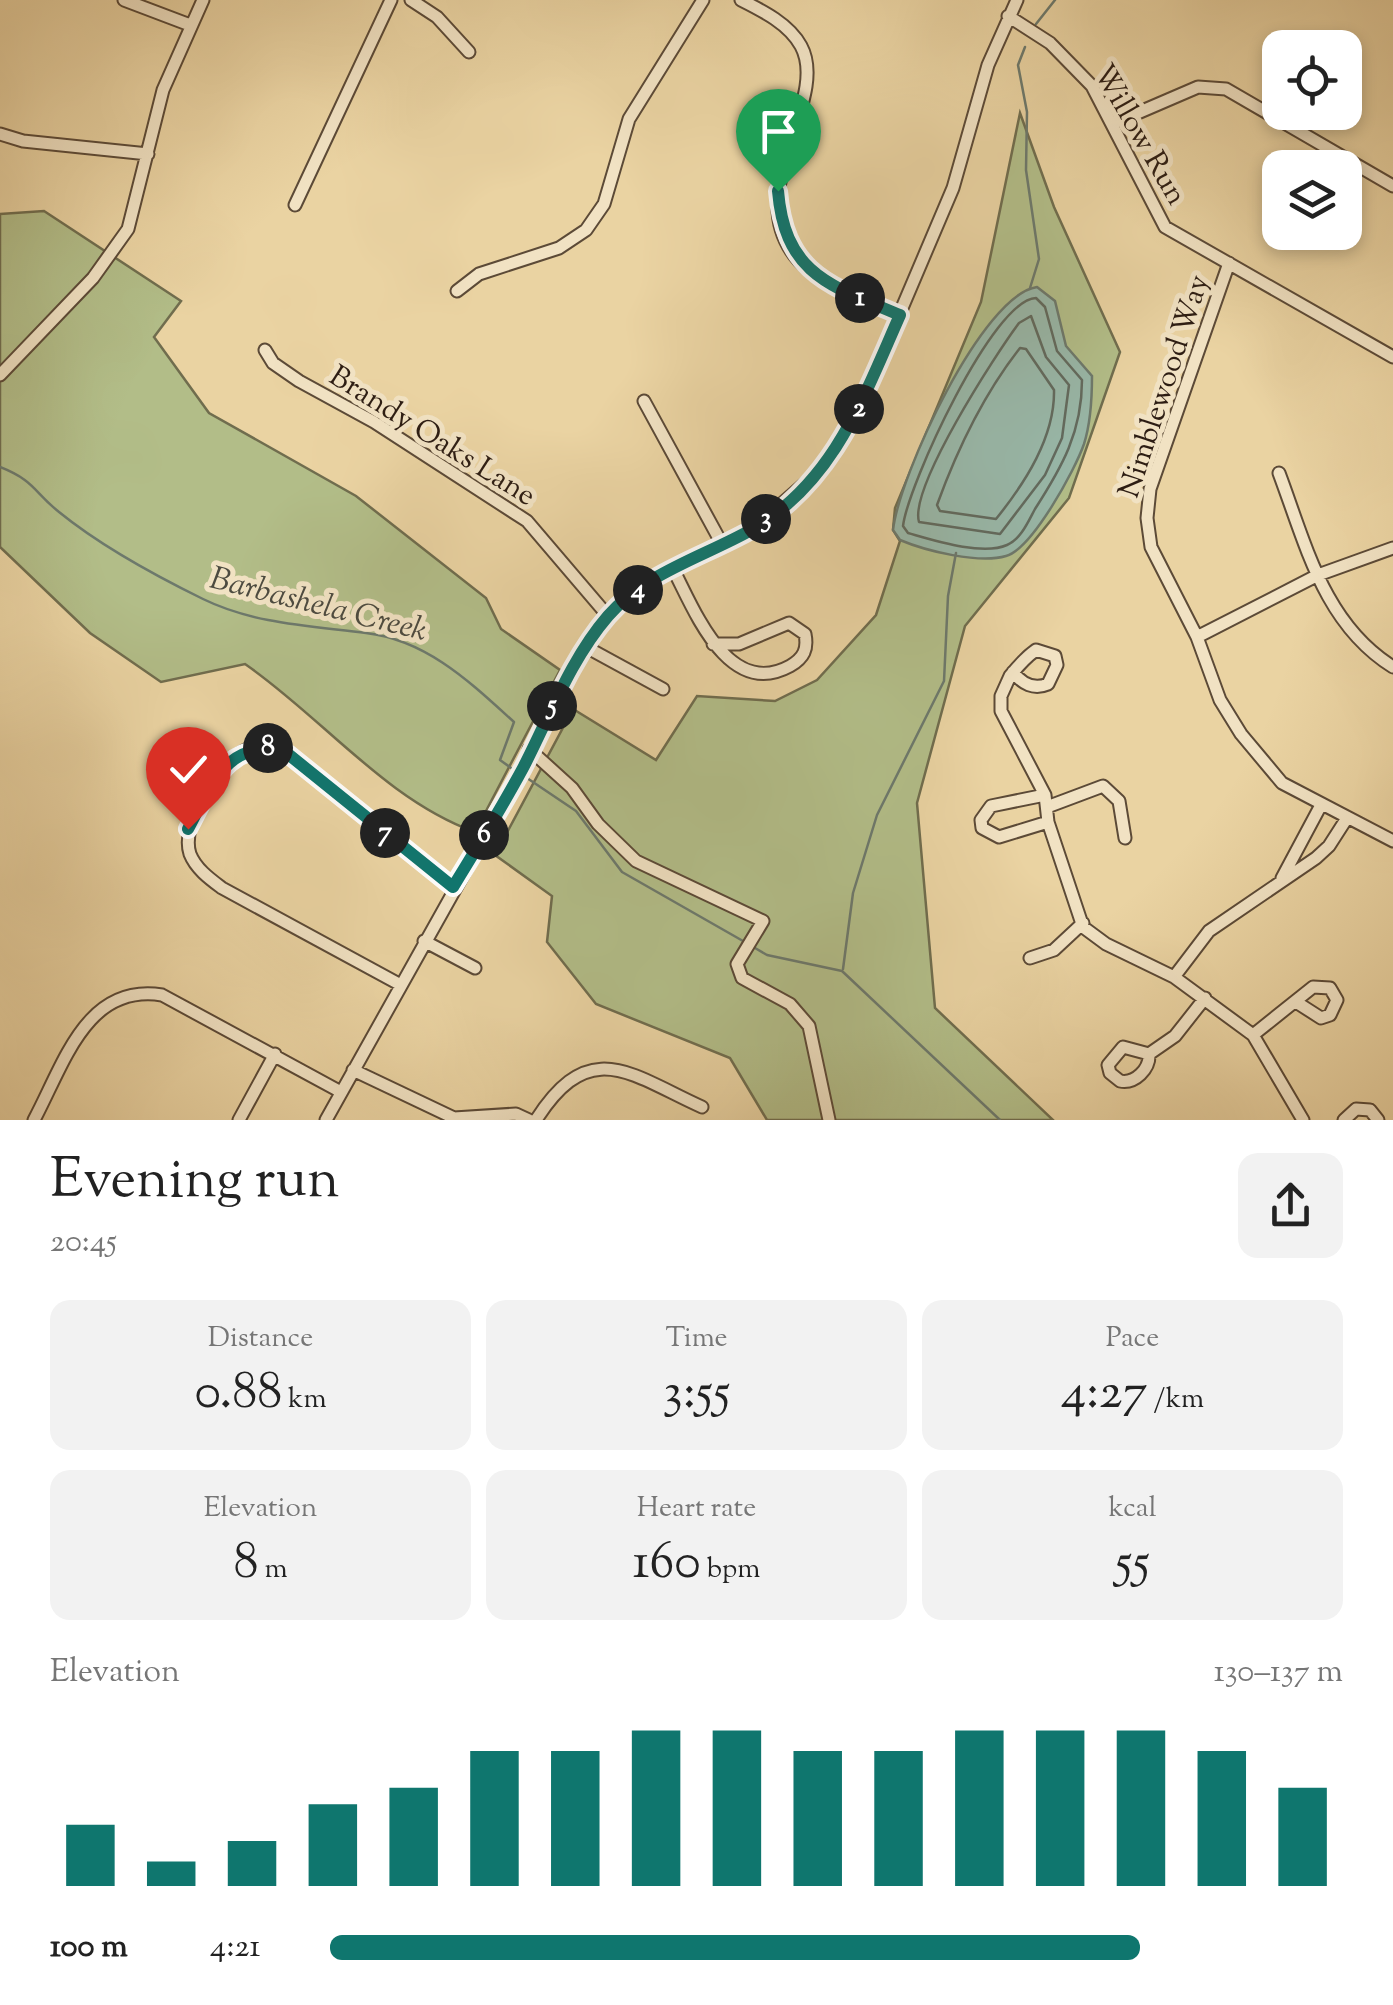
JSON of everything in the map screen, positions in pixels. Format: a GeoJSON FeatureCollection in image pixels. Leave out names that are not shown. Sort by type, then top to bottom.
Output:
{"type":"FeatureCollection","features":[{"type":"Feature","properties":{"kind":"street"},"geometry":{"type":"LineString","coordinates":[[124,0],[190,25]]}},
{"type":"Feature","properties":{"kind":"street"},"geometry":{"type":"LineString","coordinates":[[0,375],[113,254],[128,230],[163,90],[203,0]]}},
{"type":"Feature","properties":{"kind":"street"},"geometry":{"type":"LineString","coordinates":[[296,206],[391,0]]}},
{"type":"Feature","properties":{"kind":"street"},"geometry":{"type":"LineString","coordinates":[[411,0],[437,17],[469,52]]}},
{"type":"Feature","properties":{"kind":"street"},"geometry":{"type":"LineString","coordinates":[[458,291],[478,274],[559,248],[586,230],[604,204],[630,120],[702,0]]}},
{"type":"Feature","properties":{"kind":"street"},"geometry":{"type":"LineString","coordinates":[[741,0],[790,31],[804,49],[802,99],[778,191],[787,241],[797,259],[818,278],[900,315]]}},
{"type":"Feature","properties":{"kind":"street"},"geometry":{"type":"LineString","coordinates":[[326,1120],[526,762],[529,748],[608,616],[645,584],[754,528],[825,466],[854,420],[953,188],[988,65],[1017,0]]}},
{"type":"Feature","properties":{"kind":"street","name":"Willow Run"},"geometry":{"type":"LineString","coordinates":[[1008,16],[1050,43],[1079,70],[1166,227],[1393,357]]}},
{"type":"Feature","properties":{"kind":"street"},"geometry":{"type":"LineString","coordinates":[[1112,124],[1184,91],[1212,86],[1226,89],[1393,186]]}},
{"type":"Feature","properties":{"kind":"street"},"geometry":{"type":"LineString","coordinates":[[0,134],[23,141],[148,154]]}},
{"type":"Feature","properties":{"kind":"street","name":"Nimblewood Way"},"geometry":{"type":"LineString","coordinates":[[1230,263],[1147,504],[1148,533],[1157,564],[1197,638],[1220,700],[1240,734],[1282,783],[1393,841]]}},
{"type":"Feature","properties":{"kind":"street","name":"Brandy Oaks Lane"},"geometry":{"type":"LineString","coordinates":[[264,350],[274,363],[299,380],[390,432],[527,521],[608,616]]}},
{"type":"Feature","properties":{"kind":"street"},"geometry":{"type":"LineString","coordinates":[[644,401],[722,544]]}},
{"type":"Feature","properties":{"kind":"street"},"geometry":{"type":"LineString","coordinates":[[1279,473],[1318,575],[1340,618],[1393,667]]}},
{"type":"Feature","properties":{"kind":"street"},"geometry":{"type":"LineString","coordinates":[[1197,638],[1318,575],[1393,548]]}},
{"type":"Feature","properties":{"kind":"street"},"geometry":{"type":"LineString","coordinates":[[674,569],[696,620],[713,644],[754,671],[774,672],[797,661],[804,654],[805,634],[789,623],[739,644],[713,644]]}},
{"type":"Feature","properties":{"kind":"street"},"geometry":{"type":"LineString","coordinates":[[586,648],[663,689]]}},
{"type":"Feature","properties":{"kind":"street"},"geometry":{"type":"LineString","coordinates":[[1013,672],[1003,689],[1002,711],[1046,801],[1048,822],[1083,924],[1094,937],[1174,976],[1253,1035],[1303,1120]]}},
{"type":"Feature","properties":{"kind":"street"},"geometry":{"type":"LineString","coordinates":[[399,984],[201,872],[190,853],[188,829],[203,800],[229,762],[244,750],[264,746],[288,754],[453,887]]}},
{"type":"Feature","properties":{"kind":"street"},"geometry":{"type":"LineString","coordinates":[[529,748],[572,788],[598,824],[636,860],[763,920],[737,964],[742,978],[790,1004],[808,1026],[829,1120]]}},
{"type":"Feature","properties":{"kind":"street"},"geometry":{"type":"LineString","coordinates":[[1048,822],[998,837],[982,828],[981,820],[991,806],[1046,801],[1103,786],[1119,801],[1125,838]]}},
{"type":"Feature","properties":{"kind":"street"},"geometry":{"type":"LineString","coordinates":[[1282,878],[1322,805]]}},
{"type":"Feature","properties":{"kind":"street"},"geometry":{"type":"LineString","coordinates":[[1174,976],[1208,931],[1330,846],[1347,818]]}},
{"type":"Feature","properties":{"kind":"street"},"geometry":{"type":"LineString","coordinates":[[1030,958],[1062,944],[1083,924]]}},
{"type":"Feature","properties":{"kind":"street"},"geometry":{"type":"LineString","coordinates":[[424,940],[475,968]]}},
{"type":"Feature","properties":{"kind":"street"},"geometry":{"type":"LineString","coordinates":[[34,1120],[83,1030],[100,1008],[127,994],[162,995],[341,1092]]}},
{"type":"Feature","properties":{"kind":"street"},"geometry":{"type":"LineString","coordinates":[[1149,1054],[1175,1036],[1205,998]]}},
{"type":"Feature","properties":{"kind":"street"},"geometry":{"type":"LineString","coordinates":[[1253,1035],[1296,1002]]}},
{"type":"Feature","properties":{"kind":"street"},"geometry":{"type":"LineString","coordinates":[[239,1120],[276,1054]]}},
{"type":"Feature","properties":{"kind":"street"},"geometry":{"type":"LineString","coordinates":[[353,1070],[454,1119],[516,1114],[532,1120],[568,1080],[619,1067],[702,1108]]}},
{"type":"Feature","properties":{"kind":"street"},"geometry":{"type":"LineString","coordinates":[[1344,1120],[1356,1109],[1370,1110],[1378,1120]]}},
{"type":"Feature","properties":{"kind":"green space"},"geometry":{"type":"Polygon","coordinates":[[[1020,113],[1054,207],[1120,352],[1069,498],[965,626],[917,803],[935,1008],[1053,1120],[767,1120],[730,1058],[596,1004],[547,942],[552,896],[495,855],[573,709],[656,760],[697,696],[775,701],[817,680],[876,615],[900,541],[893,530],[895,508],[981,302],[1020,113]]]}},
{"type":"Feature","properties":{"kind":"green space"},"geometry":{"type":"Polygon","coordinates":[[[44,211],[181,301],[154,337],[209,413],[356,496],[486,598],[501,629],[560,670],[475,832],[443,818],[383,779],[245,664],[161,682],[90,633],[0,547],[0,214],[44,211]]]}},
{"type":"Feature","properties":{"kind":"water"},"geometry":{"type":"Polygon","coordinates":[[[1037,287],[1055,301],[1066,346],[1092,376],[1086,436],[1062,489],[1028,539],[1006,556],[953,555],[900,540],[893,530],[899,504],[910,470],[947,391],[992,321],[1015,298],[1037,287]]]}},
{"type":"Feature","properties":{"kind":"waterway"},"geometry":{"type":"LineString","coordinates":[[1036,24],[1055,0]]}},
{"type":"Feature","properties":{"kind":"waterway"},"geometry":{"type":"LineString","coordinates":[[1025,47],[1018,65],[1027,112],[1026,170],[1039,259],[1030,288]]}},
{"type":"Feature","properties":{"kind":"waterway","name":"Barbashela Creek"},"geometry":{"type":"LineString","coordinates":[[0,467],[27,482],[59,512],[111,549],[203,599],[262,619],[388,637],[428,654],[514,722],[500,760],[514,770]]}},
{"type":"Feature","properties":{"kind":"waterway"},"geometry":{"type":"LineString","coordinates":[[843,969],[853,893],[877,815],[944,681],[948,596],[956,553]]}},
{"type":"Feature","properties":{"kind":"waterway","name":"Barbashela Creek"},"geometry":{"type":"LineString","coordinates":[[521,774],[576,811],[622,872],[743,941]]}},
{"type":"Feature","properties":{"kind":"waterway","name":"Barbashela Creek"},"geometry":{"type":"LineString","coordinates":[[755,948],[767,955],[842,971],[1000,1120]]}},
{"type":"Feature","properties":{"kind":"route"},"geometry":{"type":"LineString","coordinates":[[188,829],[229,762],[244,750],[264,746],[288,754],[453,887],[526,762],[529,748],[564,683],[608,616],[645,584],[754,528],[825,466],[854,420],[900,315],[818,278],[797,259],[780,217],[778,191]]}}]}
